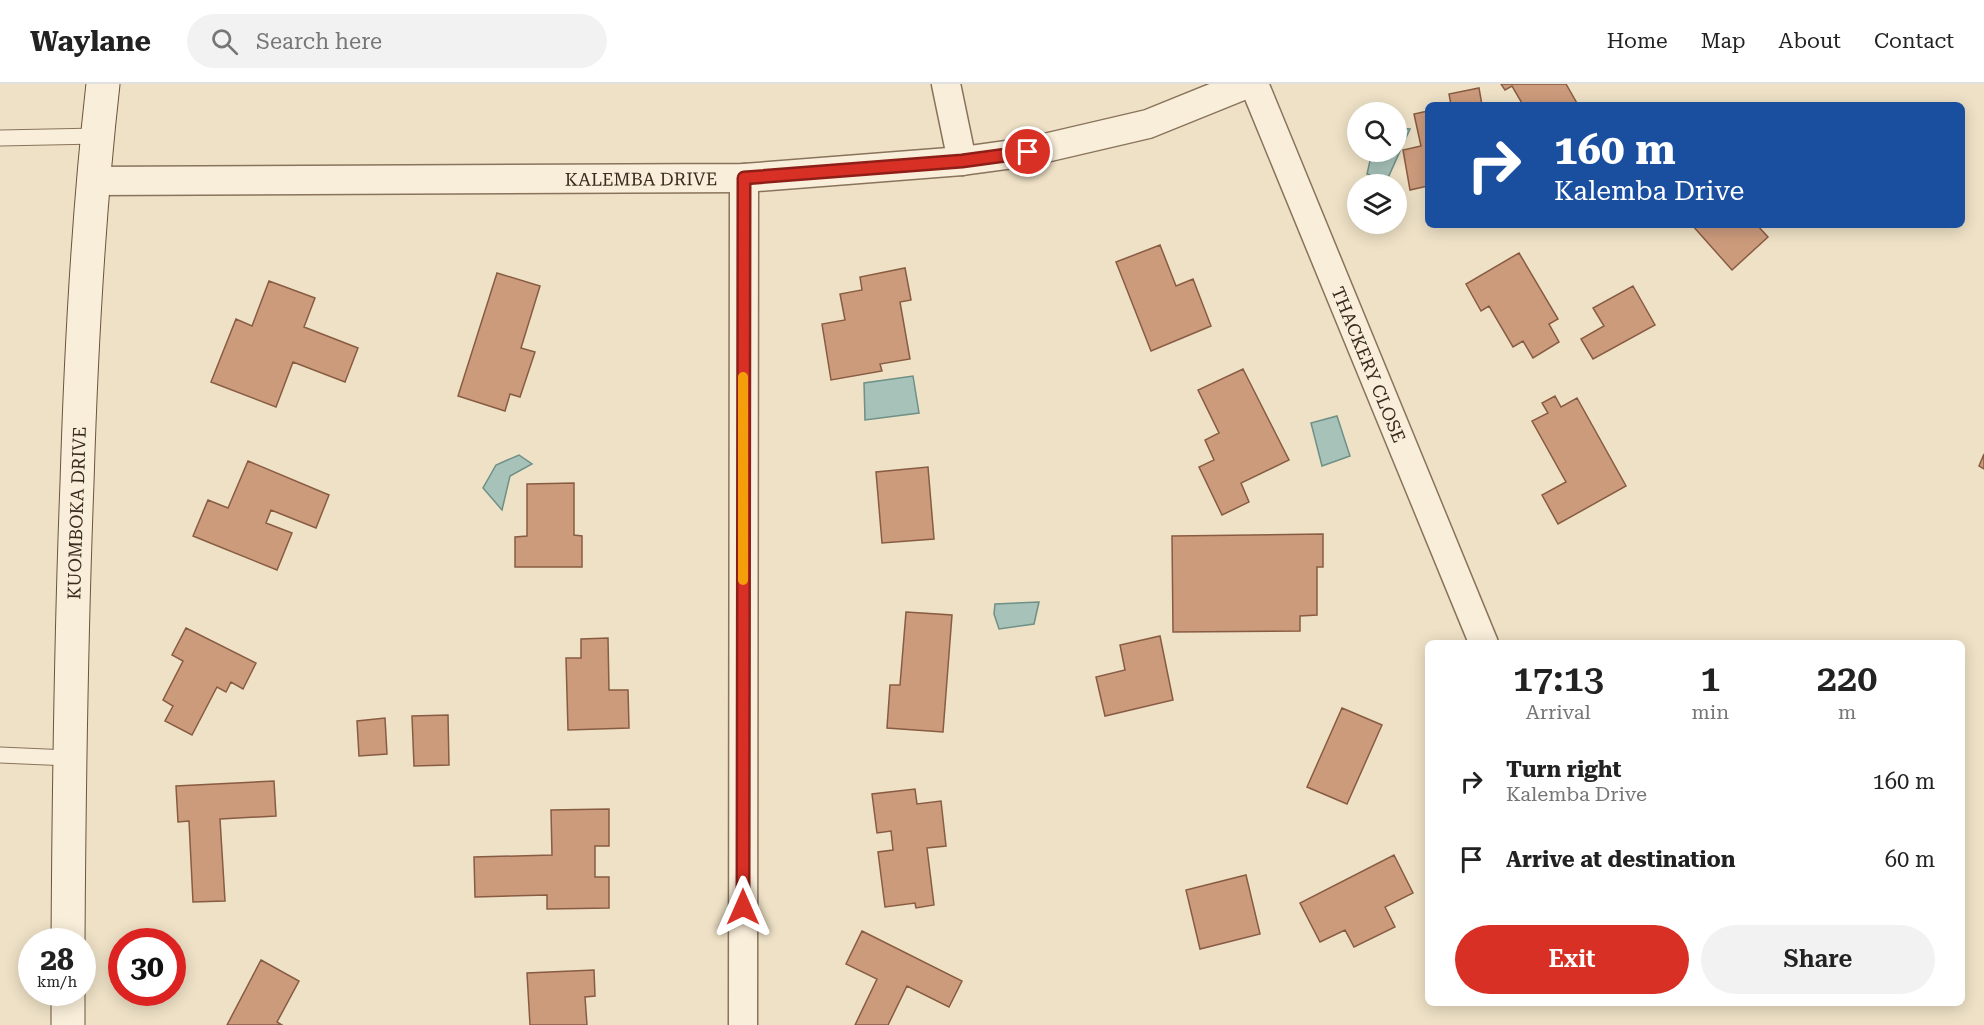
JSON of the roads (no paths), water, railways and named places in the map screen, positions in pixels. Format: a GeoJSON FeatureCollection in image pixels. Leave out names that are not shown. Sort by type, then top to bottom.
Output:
{"type":"FeatureCollection","features":[{"type":"Feature","properties":{"kind":"main road","name":"KUOMBOKA DRIVE"},"geometry":{"type":"LineString","coordinates":[[68,928],[69,758],[82,325],[103,84]]}},
{"type":"Feature","properties":{"kind":"main road"},"geometry":{"type":"LineString","coordinates":[[68,1006],[68,1025]]}},
{"type":"Feature","properties":{"kind":"street"},"geometry":{"type":"LineString","coordinates":[[946,84],[962,161]]}},
{"type":"Feature","properties":{"kind":"street","name":"KALEMBA DRIVE"},"geometry":{"type":"LineString","coordinates":[[93,181],[744,178],[962,161],[1028,152],[1148,124],[1247,84]]}},
{"type":"Feature","properties":{"kind":"street","name":"THACKERY CLOSE"},"geometry":{"type":"LineString","coordinates":[[1254,84],[1482,640]]}},
{"type":"Feature","properties":{"kind":"street"},"geometry":{"type":"LineString","coordinates":[[743,1025],[744,178]]}},
{"type":"Feature","properties":{"kind":"lane"},"geometry":{"type":"LineString","coordinates":[[0,138],[97,136]]}},
{"type":"Feature","properties":{"kind":"lane"},"geometry":{"type":"LineString","coordinates":[[0,755],[69,758]]}},
{"type":"Feature","properties":{"kind":"water"},"geometry":{"type":"Polygon","coordinates":[[[1370,162],[1395,162],[1390,174],[1367,174],[1370,162]]]}},
{"type":"Feature","properties":{"kind":"water"},"geometry":{"type":"Polygon","coordinates":[[[913,376],[919,413],[865,420],[864,383],[913,376]]]}},
{"type":"Feature","properties":{"kind":"water"},"geometry":{"type":"Polygon","coordinates":[[[1337,416],[1350,456],[1322,466],[1311,423],[1337,416]]]}},
{"type":"Feature","properties":{"kind":"water"},"geometry":{"type":"Polygon","coordinates":[[[519,455],[532,464],[510,476],[502,510],[483,488],[496,465],[519,455]]]}},
{"type":"Feature","properties":{"kind":"water"},"geometry":{"type":"Polygon","coordinates":[[[1039,602],[1034,624],[999,629],[994,614],[995,604],[1039,602]]]}}]}
